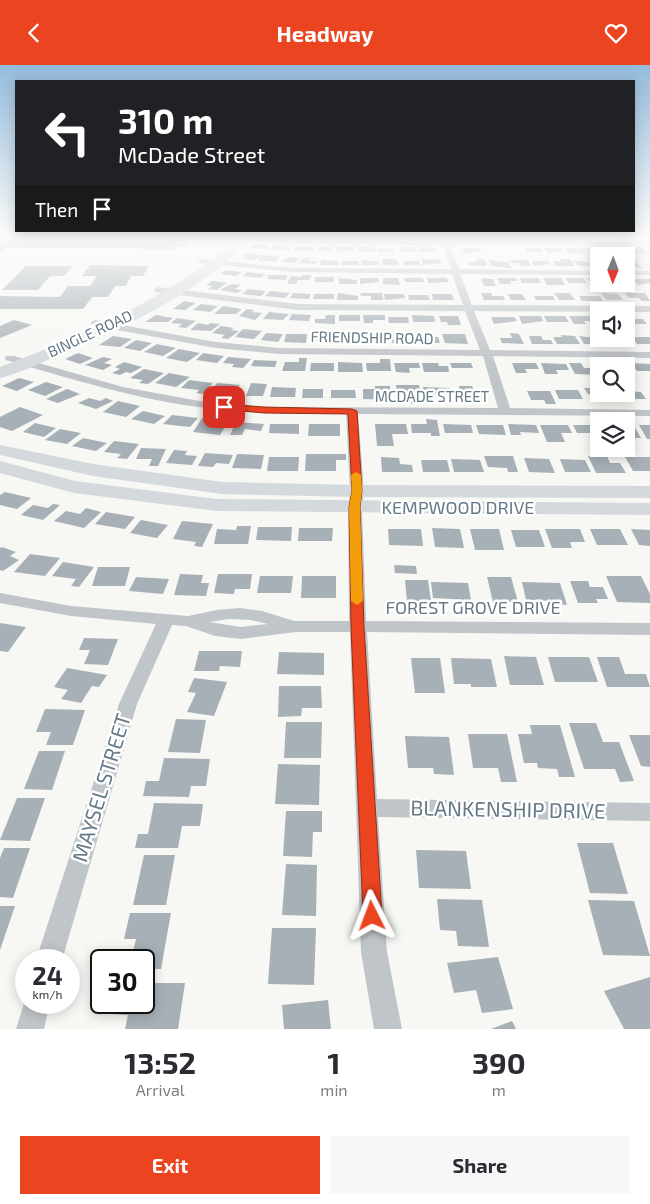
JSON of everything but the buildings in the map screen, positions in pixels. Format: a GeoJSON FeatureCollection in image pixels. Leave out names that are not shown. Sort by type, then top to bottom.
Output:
{"type":"FeatureCollection","features":[{"type":"Feature","properties":{"kind":"main road","name":"BINGLE ROAD"},"geometry":{"type":"LineString","coordinates":[[5,360],[95,323],[158,290],[174,279]]}},
{"type":"Feature","properties":{"kind":"main road","name":"BINGLE ROAD"},"geometry":{"type":"LineString","coordinates":[[0,373],[113,326],[176,292],[195,279]]}},
{"type":"Feature","properties":{"kind":"main road","name":"KEMPWOOD DRIVE"},"geometry":{"type":"LineString","coordinates":[[0,450],[94,470],[154,479],[222,488],[356,499]]}},
{"type":"Feature","properties":{"kind":"main road","name":"KEMPWOOD DRIVE"},"geometry":{"type":"LineString","coordinates":[[0,467],[74,487],[217,505],[356,499],[569,500],[650,492]]}},
{"type":"Feature","properties":{"kind":"main road"},"geometry":{"type":"LineString","coordinates":[[141,495],[154,479]]}},
{"type":"Feature","properties":{"kind":"main road","name":"KEMPWOOD DRIVE"},"geometry":{"type":"LineString","coordinates":[[569,500],[650,509]]}},
{"type":"Feature","properties":{"kind":"street"},"geometry":{"type":"LineString","coordinates":[[458,279],[487,354],[505,411]]}},
{"type":"Feature","properties":{"kind":"street"},"geometry":{"type":"LineString","coordinates":[[158,290],[298,307],[650,309]]}},
{"type":"Feature","properties":{"kind":"street","name":"FRIENDSHIP ROAD"},"geometry":{"type":"LineString","coordinates":[[95,323],[216,345],[279,351],[650,355]]}},
{"type":"Feature","properties":{"kind":"street","name":"MCDADE STREET"},"geometry":{"type":"LineString","coordinates":[[5,360],[26,363],[122,390],[205,405],[264,410],[650,413]]}},
{"type":"Feature","properties":{"kind":"street"},"geometry":{"type":"LineString","coordinates":[[352,411],[356,499],[358,627],[374,952],[388,1029]]}},
{"type":"Feature","properties":{"kind":"street","name":"FOREST GROVE DRIVE"},"geometry":{"type":"LineString","coordinates":[[0,598],[71,611],[177,621],[216,630],[241,633],[296,627],[650,629]]}},
{"type":"Feature","properties":{"kind":"street","name":"MAYSEL STREET"},"geometry":{"type":"LineString","coordinates":[[52,949],[128,704],[177,621]]}},
{"type":"Feature","properties":{"kind":"street","name":"BLANKENSHIP DRIVE"},"geometry":{"type":"LineString","coordinates":[[367,808],[650,812]]}},
{"type":"Feature","properties":{"kind":"street"},"geometry":{"type":"LineString","coordinates":[[30,1029],[34,1014]]}},
{"type":"Feature","properties":{"kind":"slow traffic"},"geometry":{"type":"LineString","coordinates":[[356,475],[357,601]]}},
{"type":"Feature","properties":{"kind":"route"},"geometry":{"type":"LineString","coordinates":[[224,407],[264,410],[352,411],[357,491],[355,507],[358,627],[372,916]]}}]}
